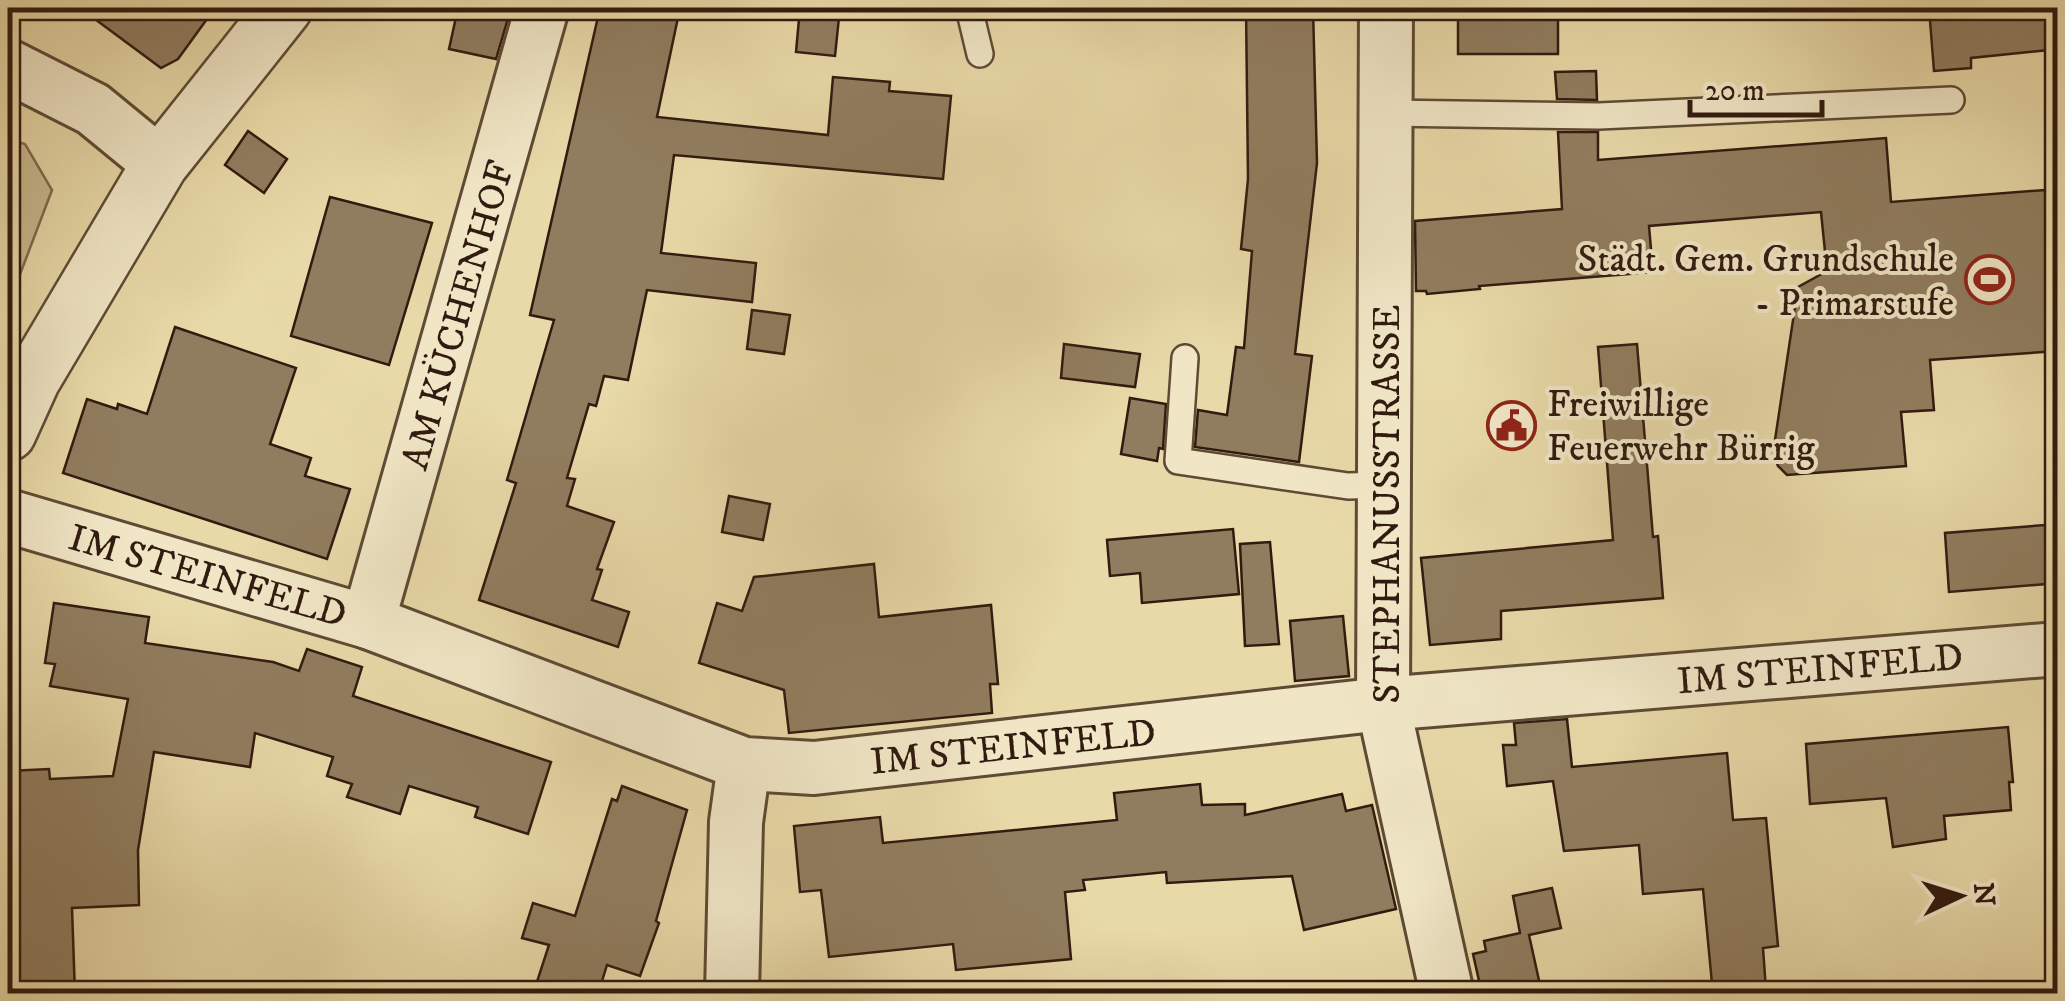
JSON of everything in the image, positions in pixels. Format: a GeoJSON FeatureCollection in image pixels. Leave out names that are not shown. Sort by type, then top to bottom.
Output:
{"type":"FeatureCollection","features":[{"type":"Feature","properties":{"kind":"street"},"geometry":{"type":"LineString","coordinates":[[8,433],[32,380],[160,164],[284,8]]}},
{"type":"Feature","properties":{"kind":"street","name":"AM KÜCHENHOF"},"geometry":{"type":"LineString","coordinates":[[368,622],[542,8]]}},
{"type":"Feature","properties":{"kind":"street","name":"STEPHANUSSTRASSE"},"geometry":{"type":"LineString","coordinates":[[1386,8],[1383,704],[1447,994]]}},
{"type":"Feature","properties":{"kind":"street"},"geometry":{"type":"LineString","coordinates":[[8,66],[93,109],[160,164]]}},
{"type":"Feature","properties":{"kind":"street","name":"IM STEINFELD"},"geometry":{"type":"LineString","coordinates":[[8,516],[368,622],[744,764],[814,768],[1383,704],[2058,648]]}},
{"type":"Feature","properties":{"kind":"street"},"geometry":{"type":"LineString","coordinates":[[732,994],[736,822],[744,764]]}},
{"type":"Feature","properties":{"kind":"lane"},"geometry":{"type":"LineString","coordinates":[[968,8],[980,54]]}},
{"type":"Feature","properties":{"kind":"lane"},"geometry":{"type":"LineString","coordinates":[[1386,113],[1599,116],[1952,100]]}},
{"type":"Feature","properties":{"kind":"lane"},"geometry":{"type":"LineString","coordinates":[[1185,358],[1178,461],[1348,486],[1384,486]]}},
{"type":"Feature","properties":{"kind":"shaded area"},"geometry":{"type":"Polygon","coordinates":[[[8,139],[25,144],[52,190],[8,306],[8,139]]]}},
{"type":"Feature","properties":{"kind":"building"},"geometry":{"type":"Polygon","coordinates":[[[80,8],[215,8],[178,59],[161,68],[80,8]]]}},
{"type":"Feature","properties":{"kind":"building"},"geometry":{"type":"Polygon","coordinates":[[[458,8],[511,8],[496,59],[449,49],[458,8]]]}},
{"type":"Feature","properties":{"kind":"building"},"geometry":{"type":"Polygon","coordinates":[[[600,8],[680,8],[657,117],[828,135],[833,77],[890,82],[889,91],[951,96],[943,179],[674,155],[661,253],[756,263],[752,302],[647,290],[628,380],[604,376],[596,406],[589,404],[567,478],[575,479],[567,506],[614,522],[597,569],[602,570],[592,600],[629,612],[618,647],[479,600],[516,483],[507,480],[554,320],[530,315],[600,8]]]}},
{"type":"Feature","properties":{"kind":"building"},"geometry":{"type":"Polygon","coordinates":[[[800,8],[840,8],[835,56],[796,52],[800,8]]]}},
{"type":"Feature","properties":{"kind":"building"},"geometry":{"type":"Polygon","coordinates":[[[1246,8],[1313,8],[1317,163],[1295,354],[1312,356],[1299,462],[1195,447],[1198,410],[1227,415],[1236,347],[1244,348],[1252,251],[1241,249],[1248,179],[1246,8]]]}},
{"type":"Feature","properties":{"kind":"building"},"geometry":{"type":"Polygon","coordinates":[[[1458,8],[1558,8],[1558,54],[1458,54],[1458,8]]]}},
{"type":"Feature","properties":{"kind":"building"},"geometry":{"type":"Polygon","coordinates":[[[1929,8],[1966,8],[1968,20],[2058,10],[2058,49],[1971,58],[1971,68],[1934,71],[1929,8]]]}},
{"type":"Feature","properties":{"kind":"building"},"geometry":{"type":"Polygon","coordinates":[[[1596,71],[1597,100],[1557,99],[1555,72],[1596,71]]]}},
{"type":"Feature","properties":{"kind":"building"},"geometry":{"type":"Polygon","coordinates":[[[248,131],[287,159],[264,193],[225,165],[248,131]]]}},
{"type":"Feature","properties":{"kind":"building"},"geometry":{"type":"Polygon","coordinates":[[[1558,132],[1598,132],[1598,160],[1886,138],[1891,202],[2058,189],[2058,351],[1930,360],[1934,410],[1901,412],[1906,466],[1787,475],[1773,453],[1798,287],[1827,271],[1821,212],[1649,226],[1653,272],[1427,294],[1416,291],[1415,221],[1562,209],[1558,132]]]}},
{"type":"Feature","properties":{"kind":"building"},"geometry":{"type":"Polygon","coordinates":[[[330,197],[432,223],[389,365],[291,336],[330,197]]]}},
{"type":"Feature","properties":{"kind":"building"},"geometry":{"type":"Polygon","coordinates":[[[752,310],[790,315],[784,354],[747,349],[752,310]]]}},
{"type":"Feature","properties":{"kind":"building"},"geometry":{"type":"Polygon","coordinates":[[[175,327],[296,368],[270,444],[311,458],[305,476],[350,489],[327,559],[63,473],[87,399],[147,414],[175,327]]]}},
{"type":"Feature","properties":{"kind":"building"},"geometry":{"type":"Polygon","coordinates":[[[1064,344],[1140,354],[1135,387],[1061,378],[1064,344]]]}},
{"type":"Feature","properties":{"kind":"building"},"geometry":{"type":"Polygon","coordinates":[[[1637,344],[1653,537],[1658,536],[1663,598],[1501,611],[1501,639],[1430,645],[1421,558],[1613,540],[1598,347],[1637,344]]]}},
{"type":"Feature","properties":{"kind":"building"},"geometry":{"type":"Polygon","coordinates":[[[1130,398],[1166,404],[1163,449],[1159,448],[1157,461],[1121,454],[1130,398]]]}},
{"type":"Feature","properties":{"kind":"building"},"geometry":{"type":"Polygon","coordinates":[[[729,496],[770,504],[763,540],[722,532],[729,496]]]}},
{"type":"Feature","properties":{"kind":"building"},"geometry":{"type":"Polygon","coordinates":[[[2058,524],[2058,583],[1949,592],[1945,533],[2058,524]]]}},
{"type":"Feature","properties":{"kind":"building"},"geometry":{"type":"Polygon","coordinates":[[[1233,529],[1239,594],[1142,603],[1140,573],[1110,576],[1107,540],[1233,529]]]}},
{"type":"Feature","properties":{"kind":"building"},"geometry":{"type":"Polygon","coordinates":[[[1270,542],[1279,644],[1245,646],[1240,544],[1270,542]]]}},
{"type":"Feature","properties":{"kind":"building"},"geometry":{"type":"Polygon","coordinates":[[[874,564],[879,617],[991,605],[998,684],[990,684],[992,713],[789,733],[784,690],[699,663],[717,603],[742,611],[754,577],[874,564]]]}},
{"type":"Feature","properties":{"kind":"building"},"geometry":{"type":"Polygon","coordinates":[[[54,603],[149,617],[145,643],[273,662],[299,671],[307,649],[362,667],[353,696],[551,762],[528,834],[475,817],[478,807],[409,786],[400,814],[347,797],[352,784],[327,776],[333,757],[255,733],[250,767],[154,752],[138,850],[139,905],[72,908],[75,994],[8,994],[8,771],[49,769],[50,779],[113,776],[128,699],[50,686],[55,664],[45,663],[54,603]]]}},
{"type":"Feature","properties":{"kind":"building"},"geometry":{"type":"Polygon","coordinates":[[[1343,616],[1349,676],[1295,681],[1290,621],[1343,616]]]}},
{"type":"Feature","properties":{"kind":"building"},"geometry":{"type":"Polygon","coordinates":[[[1567,719],[1572,767],[1727,753],[1733,820],[1766,818],[1778,946],[1763,948],[1766,990],[1713,994],[1703,889],[1643,894],[1639,845],[1564,851],[1553,781],[1507,786],[1503,745],[1516,745],[1514,723],[1567,719]]]}},
{"type":"Feature","properties":{"kind":"building"},"geometry":{"type":"Polygon","coordinates":[[[2008,727],[2013,782],[2009,782],[2011,810],[1944,816],[1946,839],[1893,847],[1886,798],[1810,804],[1806,744],[2008,727]]]}},
{"type":"Feature","properties":{"kind":"building"},"geometry":{"type":"Polygon","coordinates":[[[1200,784],[1202,805],[1245,804],[1245,815],[1342,794],[1346,811],[1372,805],[1396,909],[1304,930],[1292,876],[1167,883],[1166,872],[1083,880],[1085,890],[1065,892],[1071,959],[956,970],[953,944],[829,957],[821,890],[800,892],[794,826],[880,817],[883,843],[1117,820],[1114,793],[1200,784]]]}},
{"type":"Feature","properties":{"kind":"building"},"geometry":{"type":"Polygon","coordinates":[[[622,786],[687,810],[656,921],[659,923],[640,976],[607,965],[598,994],[533,994],[549,945],[522,938],[533,903],[575,916],[612,799],[617,801],[622,786]]]}},
{"type":"Feature","properties":{"kind":"building"},"geometry":{"type":"Polygon","coordinates":[[[1552,888],[1561,928],[1529,935],[1542,994],[1482,994],[1473,954],[1486,951],[1484,941],[1520,933],[1513,896],[1552,888]]]}},
{"type":"Feature","properties":{"kind":"place","name":"Städt. Gem. Grundschule - Primarstufe"},"geometry":{"type":"Point","coordinates":[1989,280]}},
{"type":"Feature","properties":{"kind":"place","name":"Freiwillige Feuerwehr Bürrig"},"geometry":{"type":"Point","coordinates":[1512,425]}}]}
